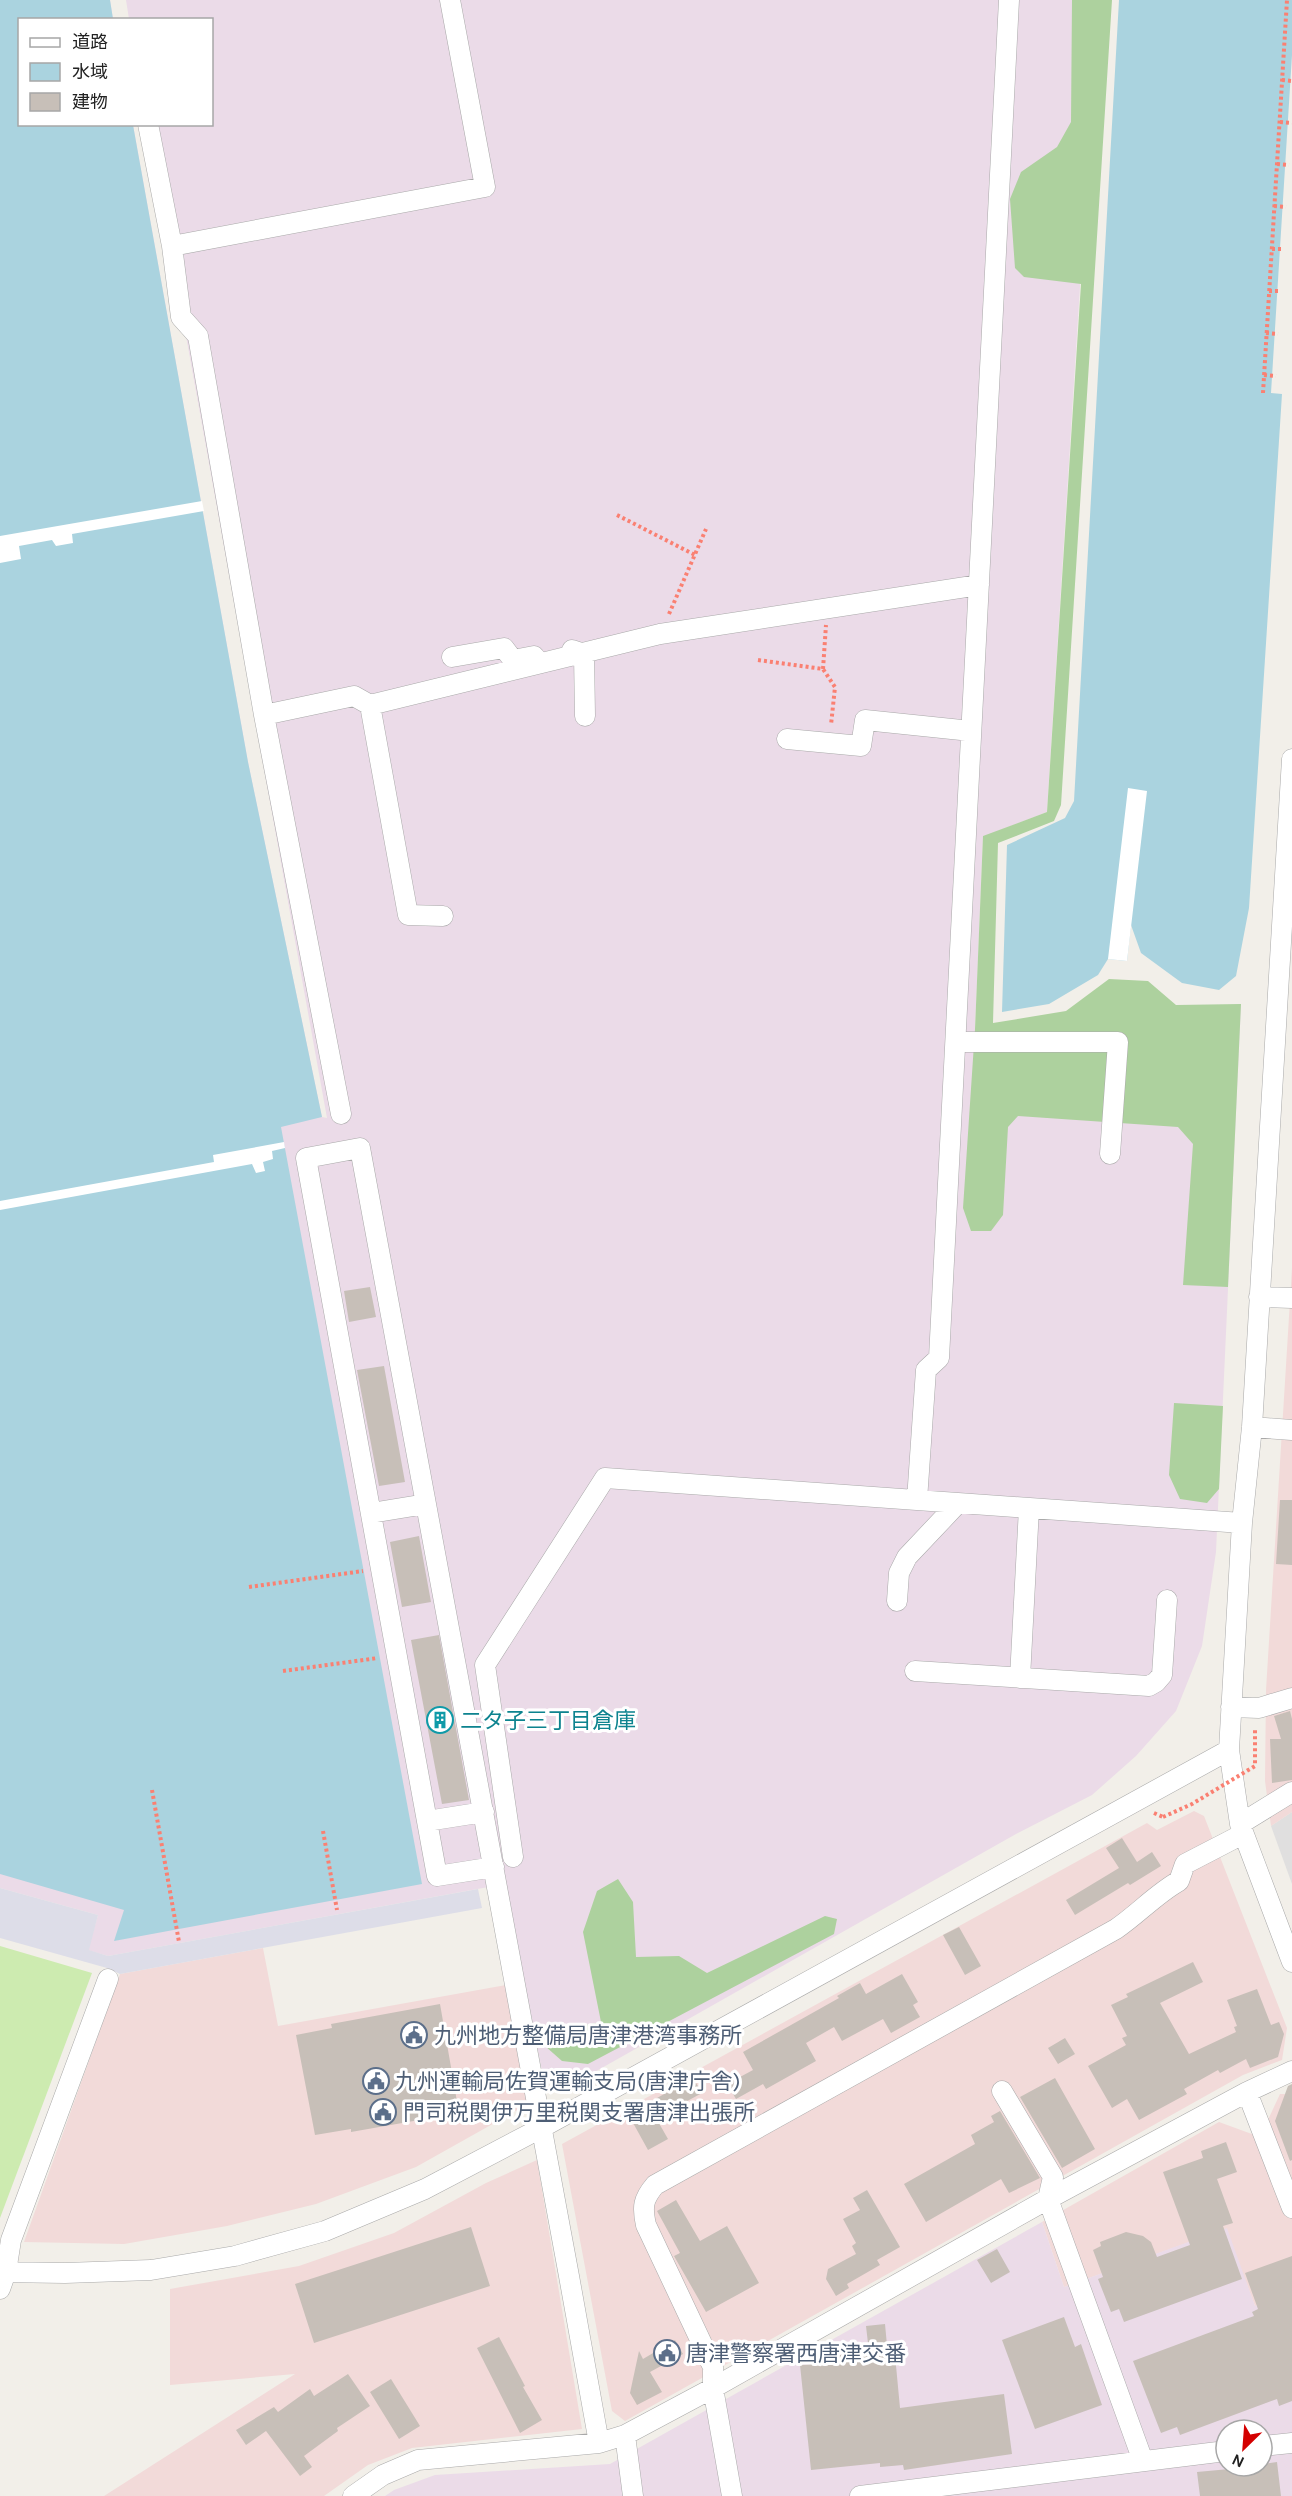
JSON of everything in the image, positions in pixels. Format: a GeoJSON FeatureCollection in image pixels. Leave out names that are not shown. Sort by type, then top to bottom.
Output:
{"type":"FeatureCollection","features":[{"type":"Feature","properties":{"kind":"street"},"geometry":{"type":"LineString","coordinates":[[172,246],[485,187],[450,0]]}},
{"type":"Feature","properties":{"kind":"street"},"geometry":{"type":"LineString","coordinates":[[917,1500],[926,1370],[939,1358],[1009,0]]}},
{"type":"Feature","properties":{"kind":"street"},"geometry":{"type":"LineString","coordinates":[[148,126],[172,246],[181,317],[198,336],[264,715],[341,1114]]}},
{"type":"Feature","properties":{"kind":"street"},"geometry":{"type":"LineString","coordinates":[[264,715],[354,696],[370,705],[660,634],[979,585]]}},
{"type":"Feature","properties":{"kind":"street"},"geometry":{"type":"LineString","coordinates":[[452,657],[504,648],[513,660],[570,650],[585,654]]}},
{"type":"Feature","properties":{"kind":"street"},"geometry":{"type":"LineString","coordinates":[[585,654],[585,716]]}},
{"type":"Feature","properties":{"kind":"street"},"geometry":{"type":"LineString","coordinates":[[370,705],[408,915],[443,916]]}},
{"type":"Feature","properties":{"kind":"street"},"geometry":{"type":"LineString","coordinates":[[787,739],[861,746],[865,720],[972,730]]}},
{"type":"Feature","properties":{"kind":"street"},"geometry":{"type":"LineString","coordinates":[[1292,759],[1252,1427],[1242,1523],[1229,1750],[1241,1829],[1292,1962]]}},
{"type":"Feature","properties":{"kind":"street"},"geometry":{"type":"LineString","coordinates":[[956,1042],[1118,1042],[1110,1154]]}},
{"type":"Feature","properties":{"kind":"street"},"geometry":{"type":"LineString","coordinates":[[494,1867],[437,1876],[306,1158],[360,1148],[543,2127],[599,2444]]}},
{"type":"Feature","properties":{"kind":"street"},"geometry":{"type":"LineString","coordinates":[[1259,1297],[1292,1298]]}},
{"type":"Feature","properties":{"kind":"street"},"geometry":{"type":"LineString","coordinates":[[1252,1427],[1292,1430]]}},
{"type":"Feature","properties":{"kind":"street"},"geometry":{"type":"LineString","coordinates":[[513,1857],[485,1665],[605,1478],[1242,1523]]}},
{"type":"Feature","properties":{"kind":"street"},"geometry":{"type":"LineString","coordinates":[[897,1601],[899,1573],[907,1557],[958,1503]]}},
{"type":"Feature","properties":{"kind":"street"},"geometry":{"type":"LineString","coordinates":[[371,1513],[426,1504]]}},
{"type":"Feature","properties":{"kind":"street"},"geometry":{"type":"LineString","coordinates":[[1020,1678],[1029,1508]]}},
{"type":"Feature","properties":{"kind":"street"},"geometry":{"type":"LineString","coordinates":[[915,1671],[1149,1686],[1162,1675],[1167,1600]]}},
{"type":"Feature","properties":{"kind":"street"},"geometry":{"type":"LineString","coordinates":[[1231,1707],[1258,1708],[1292,1698]]}},
{"type":"Feature","properties":{"kind":"street"},"geometry":{"type":"LineString","coordinates":[[108,1979],[11,2240],[2,2278],[151,2270],[235,2256],[325,2231],[395,2202],[425,2189],[543,2127],[1229,1750]]}},
{"type":"Feature","properties":{"kind":"street"},"geometry":{"type":"LineString","coordinates":[[732,2496],[713,2388],[713,2367],[646,2225],[642,2208],[645,2195],[655,2185],[1116,1929],[1135,1916],[1166,1888],[1179,1881],[1185,1864],[1241,1829],[1292,1792]]}},
{"type":"Feature","properties":{"kind":"street"},"geometry":{"type":"LineString","coordinates":[[427,1821],[484,1812]]}},
{"type":"Feature","properties":{"kind":"street"},"geometry":{"type":"LineString","coordinates":[[353,2496],[383,2475],[418,2460],[599,2444],[625,2435],[713,2388],[1048,2199],[1247,2092],[1292,2071]]}},
{"type":"Feature","properties":{"kind":"street"},"geometry":{"type":"LineString","coordinates":[[1002,2091],[1053,2177],[1048,2199],[1143,2461]]}},
{"type":"Feature","properties":{"kind":"street"},"geometry":{"type":"LineString","coordinates":[[1247,2092],[1292,2208]]}},
{"type":"Feature","properties":{"kind":"street"},"geometry":{"type":"LineString","coordinates":[[625,2435],[633,2496]]}},
{"type":"Feature","properties":{"kind":"street"},"geometry":{"type":"LineString","coordinates":[[1274,2445],[1292,2443]]}},
{"type":"Feature","properties":{"kind":"street"},"geometry":{"type":"LineString","coordinates":[[861,2496],[1214,2452]]}},
{"type":"Feature","properties":{"kind":"path"},"geometry":{"type":"LineString","coordinates":[[1263,393],[1287,0]]}},
{"type":"Feature","properties":{"kind":"path"},"geometry":{"type":"LineString","coordinates":[[1285,38],[1292,38]]}},
{"type":"Feature","properties":{"kind":"path"},"geometry":{"type":"LineString","coordinates":[[1282,80],[1292,81]]}},
{"type":"Feature","properties":{"kind":"path"},"geometry":{"type":"LineString","coordinates":[[1280,122],[1292,123]]}},
{"type":"Feature","properties":{"kind":"path"},"geometry":{"type":"LineString","coordinates":[[1277,164],[1289,165]]}},
{"type":"Feature","properties":{"kind":"path"},"geometry":{"type":"LineString","coordinates":[[1274,206],[1287,207]]}},
{"type":"Feature","properties":{"kind":"path"},"geometry":{"type":"LineString","coordinates":[[1272,249],[1284,249]]}},
{"type":"Feature","properties":{"kind":"path"},"geometry":{"type":"LineString","coordinates":[[1269,291],[1281,291]]}},
{"type":"Feature","properties":{"kind":"path"},"geometry":{"type":"LineString","coordinates":[[1266,333],[1278,333]]}},
{"type":"Feature","properties":{"kind":"path"},"geometry":{"type":"LineString","coordinates":[[1264,375],[1276,375]]}},
{"type":"Feature","properties":{"kind":"path"},"geometry":{"type":"LineString","coordinates":[[617,515],[695,555]]}},
{"type":"Feature","properties":{"kind":"path"},"geometry":{"type":"LineString","coordinates":[[660,634],[706,529]]}},
{"type":"Feature","properties":{"kind":"path"},"geometry":{"type":"LineString","coordinates":[[826,608],[823,669],[835,687],[831,725]]}},
{"type":"Feature","properties":{"kind":"path"},"geometry":{"type":"LineString","coordinates":[[758,660],[823,669]]}},
{"type":"Feature","properties":{"kind":"path"},"geometry":{"type":"LineString","coordinates":[[249,1587],[372,1570]]}},
{"type":"Feature","properties":{"kind":"path"},"geometry":{"type":"LineString","coordinates":[[283,1671],[388,1657]]}},
{"type":"Feature","properties":{"kind":"path"},"geometry":{"type":"LineString","coordinates":[[1153,1813],[1162,1817],[1192,1804],[1255,1767],[1255,1728]]}},
{"type":"Feature","properties":{"kind":"path"},"geometry":{"type":"LineString","coordinates":[[152,1790],[179,1942]]}},
{"type":"Feature","properties":{"kind":"path"},"geometry":{"type":"LineString","coordinates":[[323,1831],[338,1910]]}},
{"type":"Feature","properties":{"kind":"shaded area"},"geometry":{"type":"Polygon","coordinates":[[[0,0],[110,0],[113,18],[18,18],[18,126],[133,126],[248,762],[322,1117],[327,1118],[148,126],[213,126],[213,18],[129,18],[126,0],[1098,0],[1047,812],[983,837],[975,1029],[1241,1004],[1216,1552],[1202,1646],[1176,1711],[1136,1756],[1092,1795],[1016,1834],[584,2078],[542,2071],[505,1884],[108,1956],[88,1950],[98,1915],[0,1888],[0,0]]]}},
{"type":"Feature","properties":{"kind":"shaded area"},"geometry":{"type":"Polygon","coordinates":[[[1292,1268],[1292,1812],[1271,1826],[1265,1781],[1266,1690],[1292,1268]]]}},
{"type":"Feature","properties":{"kind":"shaded area"},"geometry":{"type":"Polygon","coordinates":[[[1194,1811],[1204,1816],[1287,2028],[1282,2060],[1243,2075],[625,2421],[612,2411],[562,2144],[1147,1823],[1157,1830],[1194,1811]]]}},
{"type":"Feature","properties":{"kind":"shaded area"},"geometry":{"type":"Polygon","coordinates":[[[1292,1812],[1292,1884],[1271,1826],[1292,1812]]]}},
{"type":"Feature","properties":{"kind":"shaded area"},"geometry":{"type":"Polygon","coordinates":[[[0,1888],[98,1915],[89,1950],[108,1956],[478,1889],[482,1908],[120,1974],[107,1968],[0,1938],[0,1888]]]}},
{"type":"Feature","properties":{"kind":"shaded area"},"geometry":{"type":"Polygon","coordinates":[[[263,1948],[278,2026],[506,1985],[528,2104],[416,2167],[316,2204],[227,2226],[124,2244],[24,2242],[120,1974],[263,1948]]]}},
{"type":"Feature","properties":{"kind":"shaded area"},"geometry":{"type":"Polygon","coordinates":[[[1280,2094],[1292,2094],[1292,2293],[1255,2306],[1226,2229],[1064,2287],[1042,2222],[1219,2122],[1260,2137],[1280,2094]]]}},
{"type":"Feature","properties":{"kind":"shaded area"},"geometry":{"type":"Polygon","coordinates":[[[537,2160],[582,2429],[412,2448],[368,2465],[324,2496],[104,2496],[295,2374],[170,2385],[170,2289],[299,2266],[394,2233],[486,2183],[537,2160]]]}},
{"type":"Feature","properties":{"kind":"shaded area"},"geometry":{"type":"Polygon","coordinates":[[[1042,2222],[1064,2287],[1227,2228],[1255,2306],[1292,2293],[1292,2496],[385,2496],[394,2490],[435,2475],[610,2464],[1042,2222]]]}},
{"type":"Feature","properties":{"kind":"green space"},"geometry":{"type":"Polygon","coordinates":[[[1072,0],[1112,0],[1061,805],[1054,821],[998,843],[993,1023],[1066,1011],[1109,979],[1148,981],[1176,1005],[1241,1004],[1228,1287],[1183,1285],[1193,1144],[1178,1127],[1018,1116],[1008,1127],[1003,1215],[991,1231],[971,1231],[963,1208],[975,1029],[983,836],[1047,812],[1081,284],[1024,277],[1015,268],[1010,199],[1021,172],[1057,147],[1071,122],[1072,0]]]}},
{"type":"Feature","properties":{"kind":"green space"},"geometry":{"type":"Polygon","coordinates":[[[1174,1403],[1223,1406],[1219,1489],[1207,1503],[1180,1499],[1169,1475],[1174,1403]]]}},
{"type":"Feature","properties":{"kind":"green space"},"geometry":{"type":"Polygon","coordinates":[[[618,1879],[633,1902],[636,1957],[679,1956],[707,1973],[825,1916],[837,1919],[834,1934],[588,2064],[562,2061],[545,2046],[550,2032],[601,2022],[583,1932],[597,1891],[618,1879]]]}},
{"type":"Feature","properties":{"kind":"green space"},"geometry":{"type":"Polygon","coordinates":[[[0,1946],[92,1973],[0,2218],[0,1946]]]}},
{"type":"Feature","properties":{"kind":"water"},"geometry":{"type":"Polygon","coordinates":[[[0,0],[110,0],[113,18],[18,18],[18,126],[133,126],[248,762],[322,1117],[281,1127],[422,1884],[114,1941],[124,1910],[0,1874],[0,0]]]}},
{"type":"Feature","properties":{"kind":"water"},"geometry":{"type":"Polygon","coordinates":[[[1119,0],[1292,0],[1292,55],[1271,393],[1282,394],[1249,908],[1236,976],[1219,990],[1182,983],[1141,953],[1131,925],[1127,961],[1108,959],[1098,975],[1049,1004],[1002,1012],[1007,845],[1065,818],[1074,801],[1119,0]]]}},
{"type":"Feature","properties":{"kind":"pier"},"geometry":{"type":"Polygon","coordinates":[[[202,501],[204,511],[72,534],[73,543],[56,546],[52,540],[19,546],[21,559],[0,563],[0,536],[202,501]]]}},
{"type":"Feature","properties":{"kind":"pier"},"geometry":{"type":"Polygon","coordinates":[[[1128,788],[1147,791],[1127,961],[1108,959],[1128,788]]]}},
{"type":"Feature","properties":{"kind":"pier"},"geometry":{"type":"Polygon","coordinates":[[[284,1142],[285,1148],[272,1151],[273,1159],[263,1162],[265,1171],[256,1173],[252,1164],[0,1210],[0,1201],[214,1162],[213,1155],[284,1142]]]}},
{"type":"Feature","properties":{"kind":"building"},"geometry":{"type":"Polygon","coordinates":[[[370,1287],[376,1317],[349,1322],[344,1291],[370,1287]]]}},
{"type":"Feature","properties":{"kind":"building"},"geometry":{"type":"Polygon","coordinates":[[[384,1366],[405,1482],[379,1486],[357,1370],[384,1366]]]}},
{"type":"Feature","properties":{"kind":"building"},"geometry":{"type":"Polygon","coordinates":[[[1280,1500],[1292,1500],[1292,1565],[1276,1564],[1280,1500]]]}},
{"type":"Feature","properties":{"kind":"building"},"geometry":{"type":"Polygon","coordinates":[[[419,1536],[431,1602],[402,1607],[390,1542],[419,1536]]]}},
{"type":"Feature","properties":{"kind":"building","name":"二タ子三丁目倉庫"},"geometry":{"type":"Polygon","coordinates":[[[439,1635],[469,1800],[442,1804],[411,1640],[439,1635]]]}},
{"type":"Feature","properties":{"kind":"building"},"geometry":{"type":"Polygon","coordinates":[[[1290,1711],[1292,1780],[1272,1783],[1270,1739],[1281,1739],[1274,1716],[1290,1711]]]}},
{"type":"Feature","properties":{"kind":"building"},"geometry":{"type":"Polygon","coordinates":[[[1122,1838],[1137,1862],[1152,1852],[1161,1866],[1075,1915],[1066,1900],[1119,1868],[1106,1848],[1122,1838]]]}},
{"type":"Feature","properties":{"kind":"building"},"geometry":{"type":"Polygon","coordinates":[[[959,1927],[981,1966],[965,1975],[943,1935],[959,1927]]]}},
{"type":"Feature","properties":{"kind":"building"},"geometry":{"type":"Polygon","coordinates":[[[1193,1962],[1203,1982],[1160,2003],[1189,2054],[1236,2032],[1234,2027],[1237,2026],[1227,2000],[1257,1989],[1271,2025],[1279,2022],[1284,2034],[1278,2057],[1250,2068],[1246,2059],[1220,2073],[1218,2070],[1184,2089],[1187,2094],[1139,2120],[1127,2099],[1112,2108],[1088,2066],[1126,2045],[1122,2038],[1127,2036],[1111,2005],[1128,1997],[1126,1994],[1193,1962]]]}},
{"type":"Feature","properties":{"kind":"building"},"geometry":{"type":"Polygon","coordinates":[[[902,1974],[918,2002],[913,2005],[920,2017],[891,2033],[883,2019],[842,2041],[834,2027],[806,2043],[816,2061],[766,2089],[763,2084],[736,2099],[727,2084],[753,2070],[743,2052],[839,1998],[837,1996],[860,1983],[866,1994],[902,1974]]]}},
{"type":"Feature","properties":{"kind":"building"},"geometry":{"type":"Polygon","coordinates":[[[440,2004],[459,2113],[351,2132],[351,2129],[315,2135],[296,2035],[332,2028],[331,2024],[440,2004]]]}},
{"type":"Feature","properties":{"kind":"building"},"geometry":{"type":"Polygon","coordinates":[[[1065,2038],[1075,2054],[1058,2064],[1048,2048],[1065,2038]]]}},
{"type":"Feature","properties":{"kind":"building"},"geometry":{"type":"Polygon","coordinates":[[[693,2078],[702,2093],[656,2118],[668,2139],[648,2150],[627,2112],[693,2078]]]}},
{"type":"Feature","properties":{"kind":"building"},"geometry":{"type":"Polygon","coordinates":[[[1055,2078],[1095,2149],[1062,2168],[1020,2097],[1055,2078]]]}},
{"type":"Feature","properties":{"kind":"building"},"geometry":{"type":"Polygon","coordinates":[[[1292,2084],[1292,2160],[1290,2161],[1275,2121],[1288,2086],[1292,2084]]]}},
{"type":"Feature","properties":{"kind":"building"},"geometry":{"type":"Polygon","coordinates":[[[1000,2111],[1040,2178],[1009,2193],[1001,2179],[926,2222],[904,2184],[975,2144],[971,2135],[994,2122],[991,2116],[1000,2111]]]}},
{"type":"Feature","properties":{"kind":"building"},"geometry":{"type":"Polygon","coordinates":[[[1226,2142],[1237,2172],[1217,2179],[1233,2223],[1223,2226],[1242,2279],[1124,2322],[1119,2309],[1111,2312],[1098,2279],[1103,2277],[1093,2250],[1101,2246],[1100,2242],[1126,2232],[1143,2236],[1151,2242],[1157,2257],[1190,2245],[1163,2172],[1203,2158],[1201,2151],[1226,2142]]]}},
{"type":"Feature","properties":{"kind":"building"},"geometry":{"type":"Polygon","coordinates":[[[867,2190],[900,2247],[877,2260],[880,2265],[847,2284],[849,2288],[836,2296],[826,2279],[828,2269],[856,2254],[852,2246],[856,2243],[843,2219],[860,2210],[853,2198],[867,2190]]]}},
{"type":"Feature","properties":{"kind":"building"},"geometry":{"type":"Polygon","coordinates":[[[676,2200],[700,2241],[727,2226],[759,2283],[706,2312],[674,2256],[680,2253],[657,2211],[676,2200]]]}},
{"type":"Feature","properties":{"kind":"building"},"geometry":{"type":"Polygon","coordinates":[[[471,2227],[490,2286],[314,2343],[295,2284],[471,2227]]]}},
{"type":"Feature","properties":{"kind":"building"},"geometry":{"type":"Polygon","coordinates":[[[997,2249],[1010,2272],[991,2283],[977,2260],[997,2249]]]}},
{"type":"Feature","properties":{"kind":"building"},"geometry":{"type":"Polygon","coordinates":[[[1292,2256],[1292,2401],[1279,2406],[1277,2399],[1226,2418],[1214,2418],[1214,2422],[1180,2435],[1177,2427],[1161,2433],[1133,2361],[1254,2316],[1252,2312],[1258,2309],[1245,2273],[1292,2256]]]}},
{"type":"Feature","properties":{"kind":"building"},"geometry":{"type":"Polygon","coordinates":[[[1064,2317],[1075,2347],[1081,2344],[1102,2405],[1035,2429],[1002,2340],[1064,2317]]]}},
{"type":"Feature","properties":{"kind":"building"},"geometry":{"type":"Polygon","coordinates":[[[885,2324],[888,2356],[895,2355],[900,2408],[1004,2394],[1012,2454],[904,2470],[903,2465],[880,2467],[880,2463],[811,2470],[800,2365],[811,2364],[810,2358],[869,2352],[866,2326],[885,2324]]]}},
{"type":"Feature","properties":{"kind":"building"},"geometry":{"type":"Polygon","coordinates":[[[499,2337],[542,2420],[520,2433],[477,2348],[499,2337]]]}},
{"type":"Feature","properties":{"kind":"building"},"geometry":{"type":"Polygon","coordinates":[[[675,2340],[683,2354],[650,2372],[662,2392],[637,2405],[630,2393],[639,2351],[643,2359],[675,2340]]]}},
{"type":"Feature","properties":{"kind":"building"},"geometry":{"type":"Polygon","coordinates":[[[348,2374],[370,2406],[337,2428],[338,2431],[304,2456],[312,2467],[300,2476],[266,2431],[246,2445],[236,2430],[274,2407],[278,2412],[310,2389],[314,2396],[348,2374]]]}},
{"type":"Feature","properties":{"kind":"building"},"geometry":{"type":"Polygon","coordinates":[[[391,2379],[420,2426],[399,2439],[370,2392],[391,2379]]]}},
{"type":"Feature","properties":{"kind":"building"},"geometry":{"type":"Polygon","coordinates":[[[1274,2462],[1277,2462],[1281,2496],[1200,2496],[1197,2472],[1214,2470],[1214,2478],[1274,2478],[1274,2462]]]}},
{"type":"Feature","properties":{"kind":"place","name":"二タ子三丁目倉庫"},"geometry":{"type":"Point","coordinates":[440,1720]}},
{"type":"Feature","properties":{"kind":"place","name":"九州地方整備局唐津港湾事務所"},"geometry":{"type":"Point","coordinates":[414,2035]}},
{"type":"Feature","properties":{"kind":"place","name":"九州運輸局佐賀運輸支局(唐津庁舎)"},"geometry":{"type":"Point","coordinates":[376,2081]}},
{"type":"Feature","properties":{"kind":"place","name":"門司税関伊万里税関支署唐津出張所"},"geometry":{"type":"Point","coordinates":[383,2112]}},
{"type":"Feature","properties":{"kind":"place","name":"唐津警察署西唐津交番"},"geometry":{"type":"Point","coordinates":[667,2353]}}]}
